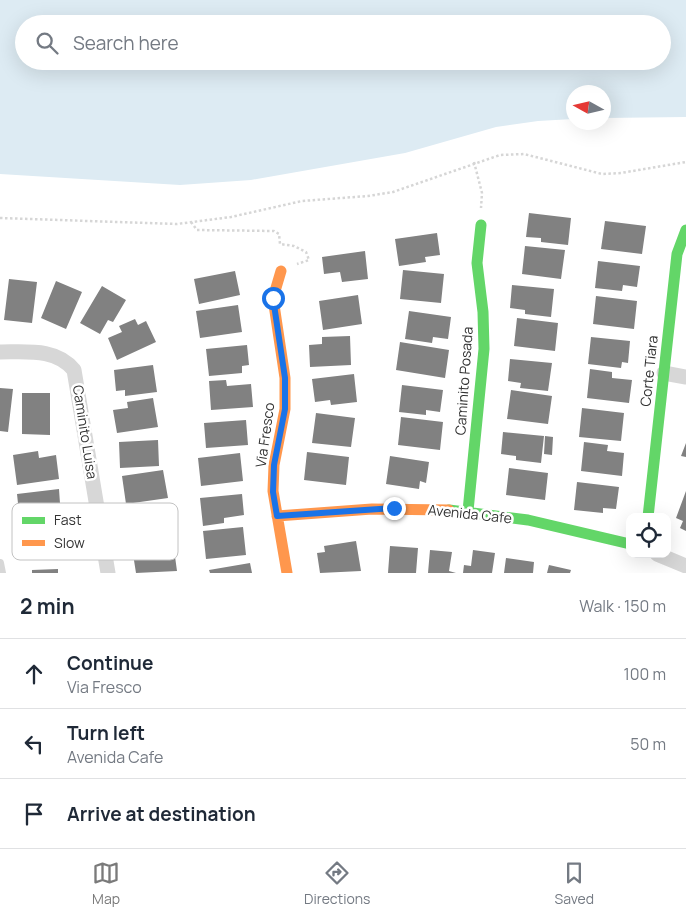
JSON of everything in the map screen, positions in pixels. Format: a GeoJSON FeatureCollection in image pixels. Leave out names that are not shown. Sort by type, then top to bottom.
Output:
{"type":"FeatureCollection","features":[{"type":"Feature","properties":{"kind":"street","name":"Caminito Posada"},"geometry":{"type":"LineString","coordinates":[[468,511],[484,349],[483,312],[477,263],[481,225]]}},
{"type":"Feature","properties":{"kind":"street","name":"Corte Tiara"},"geometry":{"type":"LineString","coordinates":[[648,513],[677,254],[686,230]]}},
{"type":"Feature","properties":{"kind":"street","name":"Via Fresco"},"geometry":{"type":"LineString","coordinates":[[280,271],[273,298],[285,378],[285,409],[274,465],[273,492],[287,573]]}},
{"type":"Feature","properties":{"kind":"street","name":"Caminito Luisa"},"geometry":{"type":"LineString","coordinates":[[0,352],[57,355],[68,362],[74,370],[96,503]]}},
{"type":"Feature","properties":{"kind":"street"},"geometry":{"type":"LineString","coordinates":[[664,373],[686,377]]}},
{"type":"Feature","properties":{"kind":"street","name":"Avenida Cafe"},"geometry":{"type":"LineString","coordinates":[[277,516],[394,508],[468,511],[577,530],[626,543]]}},
{"type":"Feature","properties":{"kind":"street"},"geometry":{"type":"LineString","coordinates":[[667,558],[686,566]]}},
{"type":"Feature","properties":{"kind":"street","name":"Caminito Luisa"},"geometry":{"type":"LineString","coordinates":[[106,560],[108,573]]}},
{"type":"Feature","properties":{"kind":"lane"},"geometry":{"type":"LineString","coordinates":[[0,563],[2,573]]}},
{"type":"Feature","properties":{"kind":"path"},"geometry":{"type":"LineString","coordinates":[[0,218],[177,224],[231,217],[302,200],[368,196],[393,192],[474,162],[500,155],[524,154],[602,174],[686,162]]}},
{"type":"Feature","properties":{"kind":"path"},"geometry":{"type":"LineString","coordinates":[[474,162],[482,193],[481,225]]}},
{"type":"Feature","properties":{"kind":"path"},"geometry":{"type":"LineString","coordinates":[[191,222],[197,230],[274,231],[279,234],[280,244],[294,246],[306,252],[309,260],[280,271]]}},
{"type":"Feature","properties":{"kind":"shaded area"},"geometry":{"type":"Polygon","coordinates":[[[0,0],[686,0],[686,117],[611,118],[611,85],[566,85],[566,119],[496,127],[405,153],[251,180],[180,185],[0,174],[0,0]]]}},
{"type":"Feature","properties":{"kind":"building"},"geometry":{"type":"Polygon","coordinates":[[[529,213],[571,218],[568,245],[541,242],[541,238],[526,237],[529,213]]]}},
{"type":"Feature","properties":{"kind":"building"},"geometry":{"type":"Polygon","coordinates":[[[605,221],[646,226],[642,254],[601,249],[605,221]]]}},
{"type":"Feature","properties":{"kind":"building"},"geometry":{"type":"Polygon","coordinates":[[[437,233],[440,255],[425,257],[426,262],[399,266],[395,239],[437,233]]]}},
{"type":"Feature","properties":{"kind":"building"},"geometry":{"type":"Polygon","coordinates":[[[525,246],[565,250],[561,279],[522,274],[525,246]]]}},
{"type":"Feature","properties":{"kind":"building"},"geometry":{"type":"Polygon","coordinates":[[[365,251],[368,279],[342,282],[340,272],[324,274],[322,257],[365,251]]]}},
{"type":"Feature","properties":{"kind":"building"},"geometry":{"type":"Polygon","coordinates":[[[598,261],[640,266],[637,287],[623,285],[622,291],[595,288],[598,261]]]}},
{"type":"Feature","properties":{"kind":"building"},"geometry":{"type":"Polygon","coordinates":[[[403,270],[444,274],[441,303],[400,299],[403,270]]]}},
{"type":"Feature","properties":{"kind":"building"},"geometry":{"type":"Polygon","coordinates":[[[235,271],[240,295],[199,304],[194,279],[235,271]]]}},
{"type":"Feature","properties":{"kind":"building"},"geometry":{"type":"Polygon","coordinates":[[[9,279],[37,282],[32,323],[4,320],[9,279]]]}},
{"type":"Feature","properties":{"kind":"building"},"geometry":{"type":"Polygon","coordinates":[[[56,281],[82,292],[66,329],[41,318],[56,281]]]}},
{"type":"Feature","properties":{"kind":"building"},"geometry":{"type":"Polygon","coordinates":[[[512,285],[554,289],[551,317],[525,314],[525,310],[510,308],[512,285]]]}},
{"type":"Feature","properties":{"kind":"building"},"geometry":{"type":"Polygon","coordinates":[[[102,286],[126,300],[113,322],[108,320],[100,334],[80,323],[102,286]]]}},
{"type":"Feature","properties":{"kind":"building"},"geometry":{"type":"Polygon","coordinates":[[[358,295],[362,324],[323,330],[319,301],[358,295]]]}},
{"type":"Feature","properties":{"kind":"building"},"geometry":{"type":"Polygon","coordinates":[[[596,296],[637,301],[634,329],[593,324],[596,296]]]}},
{"type":"Feature","properties":{"kind":"building"},"geometry":{"type":"Polygon","coordinates":[[[238,305],[242,332],[200,338],[196,311],[238,305]]]}},
{"type":"Feature","properties":{"kind":"building"},"geometry":{"type":"Polygon","coordinates":[[[409,311],[451,317],[448,339],[433,337],[432,343],[405,339],[409,311]]]}},
{"type":"Feature","properties":{"kind":"building"},"geometry":{"type":"Polygon","coordinates":[[[517,318],[558,323],[555,351],[514,346],[517,318]]]}},
{"type":"Feature","properties":{"kind":"building"},"geometry":{"type":"Polygon","coordinates":[[[135,319],[138,325],[146,321],[156,342],[117,360],[108,338],[122,332],[119,326],[135,319]]]}},
{"type":"Feature","properties":{"kind":"building"},"geometry":{"type":"Polygon","coordinates":[[[350,336],[351,365],[310,367],[309,345],[322,344],[322,337],[350,336]]]}},
{"type":"Feature","properties":{"kind":"building"},"geometry":{"type":"Polygon","coordinates":[[[591,337],[630,341],[628,363],[622,362],[621,368],[588,364],[591,337]]]}},
{"type":"Feature","properties":{"kind":"building"},"geometry":{"type":"Polygon","coordinates":[[[400,342],[449,350],[445,378],[396,370],[400,342]]]}},
{"type":"Feature","properties":{"kind":"building"},"geometry":{"type":"Polygon","coordinates":[[[247,345],[249,365],[242,366],[242,373],[209,376],[206,349],[247,345]]]}},
{"type":"Feature","properties":{"kind":"building"},"geometry":{"type":"Polygon","coordinates":[[[510,359],[552,363],[548,391],[520,388],[521,383],[508,381],[510,359]]]}},
{"type":"Feature","properties":{"kind":"building"},"geometry":{"type":"Polygon","coordinates":[[[153,365],[157,392],[125,396],[125,390],[116,391],[114,370],[153,365]]]}},
{"type":"Feature","properties":{"kind":"building"},"geometry":{"type":"Polygon","coordinates":[[[590,369],[612,372],[612,378],[632,380],[629,403],[587,398],[590,369]]]}},
{"type":"Feature","properties":{"kind":"building"},"geometry":{"type":"Polygon","coordinates":[[[354,374],[357,402],[331,405],[330,400],[315,402],[312,379],[354,374]]]}},
{"type":"Feature","properties":{"kind":"building"},"geometry":{"type":"Polygon","coordinates":[[[226,380],[227,386],[251,384],[253,407],[211,410],[209,381],[226,380]]]}},
{"type":"Feature","properties":{"kind":"building"},"geometry":{"type":"Polygon","coordinates":[[[402,385],[443,390],[440,412],[426,410],[426,415],[399,412],[402,385]]]}},
{"type":"Feature","properties":{"kind":"building"},"geometry":{"type":"Polygon","coordinates":[[[0,388],[13,389],[8,432],[0,431],[0,388]]]}},
{"type":"Feature","properties":{"kind":"building"},"geometry":{"type":"Polygon","coordinates":[[[511,390],[552,396],[548,424],[507,419],[511,390]]]}},
{"type":"Feature","properties":{"kind":"building"},"geometry":{"type":"Polygon","coordinates":[[[22,393],[50,393],[50,435],[22,434],[22,393]]]}},
{"type":"Feature","properties":{"kind":"building"},"geometry":{"type":"Polygon","coordinates":[[[153,398],[158,427],[117,433],[113,410],[128,408],[127,402],[153,398]]]}},
{"type":"Feature","properties":{"kind":"building"},"geometry":{"type":"Polygon","coordinates":[[[582,408],[624,413],[621,441],[579,437],[582,408]]]}},
{"type":"Feature","properties":{"kind":"building"},"geometry":{"type":"Polygon","coordinates":[[[316,413],[355,418],[351,447],[312,443],[316,413]]]}},
{"type":"Feature","properties":{"kind":"building"},"geometry":{"type":"Polygon","coordinates":[[[401,417],[443,422],[440,450],[398,445],[401,417]]]}},
{"type":"Feature","properties":{"kind":"building"},"geometry":{"type":"Polygon","coordinates":[[[246,420],[248,445],[206,448],[204,423],[246,420]]]}},
{"type":"Feature","properties":{"kind":"building"},"geometry":{"type":"Polygon","coordinates":[[[503,432],[544,436],[541,463],[516,460],[516,456],[501,454],[503,432]]]}},
{"type":"Feature","properties":{"kind":"building"},"geometry":{"type":"Polygon","coordinates":[[[545,436],[553,437],[552,455],[544,454],[545,436]]]}},
{"type":"Feature","properties":{"kind":"building"},"geometry":{"type":"Polygon","coordinates":[[[158,440],[159,466],[120,468],[119,442],[158,440]]]}},
{"type":"Feature","properties":{"kind":"building"},"geometry":{"type":"Polygon","coordinates":[[[584,442],[608,445],[607,451],[624,453],[622,476],[581,471],[584,442]]]}},
{"type":"Feature","properties":{"kind":"building"},"geometry":{"type":"Polygon","coordinates":[[[686,443],[686,457],[681,456],[686,443]]]}},
{"type":"Feature","properties":{"kind":"building"},"geometry":{"type":"Polygon","coordinates":[[[38,451],[39,458],[56,455],[59,479],[17,485],[13,455],[38,451]]]}},
{"type":"Feature","properties":{"kind":"building"},"geometry":{"type":"Polygon","coordinates":[[[307,452],[349,457],[346,485],[304,480],[307,452]]]}},
{"type":"Feature","properties":{"kind":"building"},"geometry":{"type":"Polygon","coordinates":[[[240,453],[243,481],[201,486],[198,458],[240,453]]]}},
{"type":"Feature","properties":{"kind":"building"},"geometry":{"type":"Polygon","coordinates":[[[390,456],[429,462],[426,483],[420,481],[419,489],[386,484],[390,456]]]}},
{"type":"Feature","properties":{"kind":"building"},"geometry":{"type":"Polygon","coordinates":[[[509,468],[548,473],[545,500],[506,495],[509,468]]]}},
{"type":"Feature","properties":{"kind":"building"},"geometry":{"type":"Polygon","coordinates":[[[163,470],[168,498],[126,503],[122,476],[163,470]]]}},
{"type":"Feature","properties":{"kind":"building"},"geometry":{"type":"Polygon","coordinates":[[[577,482],[619,487],[616,509],[603,508],[603,513],[574,510],[577,482]]]}},
{"type":"Feature","properties":{"kind":"building"},"geometry":{"type":"Polygon","coordinates":[[[59,489],[60,503],[18,503],[17,494],[59,489]]]}},
{"type":"Feature","properties":{"kind":"building"},"geometry":{"type":"Polygon","coordinates":[[[686,491],[686,531],[680,528],[683,521],[676,518],[686,491]]]}},
{"type":"Feature","properties":{"kind":"building"},"geometry":{"type":"Polygon","coordinates":[[[242,494],[244,515],[224,518],[224,523],[203,526],[200,498],[242,494]]]}},
{"type":"Feature","properties":{"kind":"building"},"geometry":{"type":"Polygon","coordinates":[[[243,527],[246,555],[206,559],[203,531],[243,527]]]}},
{"type":"Feature","properties":{"kind":"building"},"geometry":{"type":"Polygon","coordinates":[[[356,541],[361,571],[320,573],[317,553],[325,552],[324,546],[356,541]]]}},
{"type":"Feature","properties":{"kind":"building"},"geometry":{"type":"Polygon","coordinates":[[[390,546],[418,548],[416,573],[388,573],[390,546]]]}},
{"type":"Feature","properties":{"kind":"building"},"geometry":{"type":"Polygon","coordinates":[[[430,550],[452,552],[449,571],[456,573],[428,573],[430,550]]]}},
{"type":"Feature","properties":{"kind":"building"},"geometry":{"type":"Polygon","coordinates":[[[473,550],[495,553],[492,573],[463,573],[464,565],[471,566],[473,550]]]}},
{"type":"Feature","properties":{"kind":"building"},"geometry":{"type":"Polygon","coordinates":[[[506,558],[534,562],[533,573],[504,573],[506,558]]]}},
{"type":"Feature","properties":{"kind":"building"},"geometry":{"type":"Polygon","coordinates":[[[134,560],[175,560],[177,571],[136,573],[134,560]]]}},
{"type":"Feature","properties":{"kind":"building"},"geometry":{"type":"Polygon","coordinates":[[[250,563],[252,573],[210,573],[209,570],[250,563]]]}},
{"type":"Feature","properties":{"kind":"building"},"geometry":{"type":"Polygon","coordinates":[[[549,565],[571,570],[570,573],[547,573],[549,565]]]}},
{"type":"Feature","properties":{"kind":"building"},"geometry":{"type":"Polygon","coordinates":[[[58,569],[58,573],[32,573],[32,570],[58,569]]]}},
{"type":"Feature","properties":{"kind":"traffic: fast"},"geometry":{"type":"LineString","coordinates":[[468,511],[484,349],[483,312],[477,263],[481,225]]}},
{"type":"Feature","properties":{"kind":"traffic: fast"},"geometry":{"type":"LineString","coordinates":[[648,513],[677,254],[686,230]]}},
{"type":"Feature","properties":{"kind":"traffic: fast"},"geometry":{"type":"LineString","coordinates":[[449,510],[528,520],[626,543]]}},
{"type":"Feature","properties":{"kind":"traffic: slow"},"geometry":{"type":"LineString","coordinates":[[281,271],[273,298],[285,378],[285,409],[274,465],[273,491],[287,573]]}},
{"type":"Feature","properties":{"kind":"traffic: slow"},"geometry":{"type":"LineString","coordinates":[[277,516],[372,509],[449,510]]}},
{"type":"Feature","properties":{"kind":"route"},"geometry":{"type":"LineString","coordinates":[[273,298],[285,378],[285,409],[274,465],[273,492],[277,516],[298,513],[394,508]]}}]}
